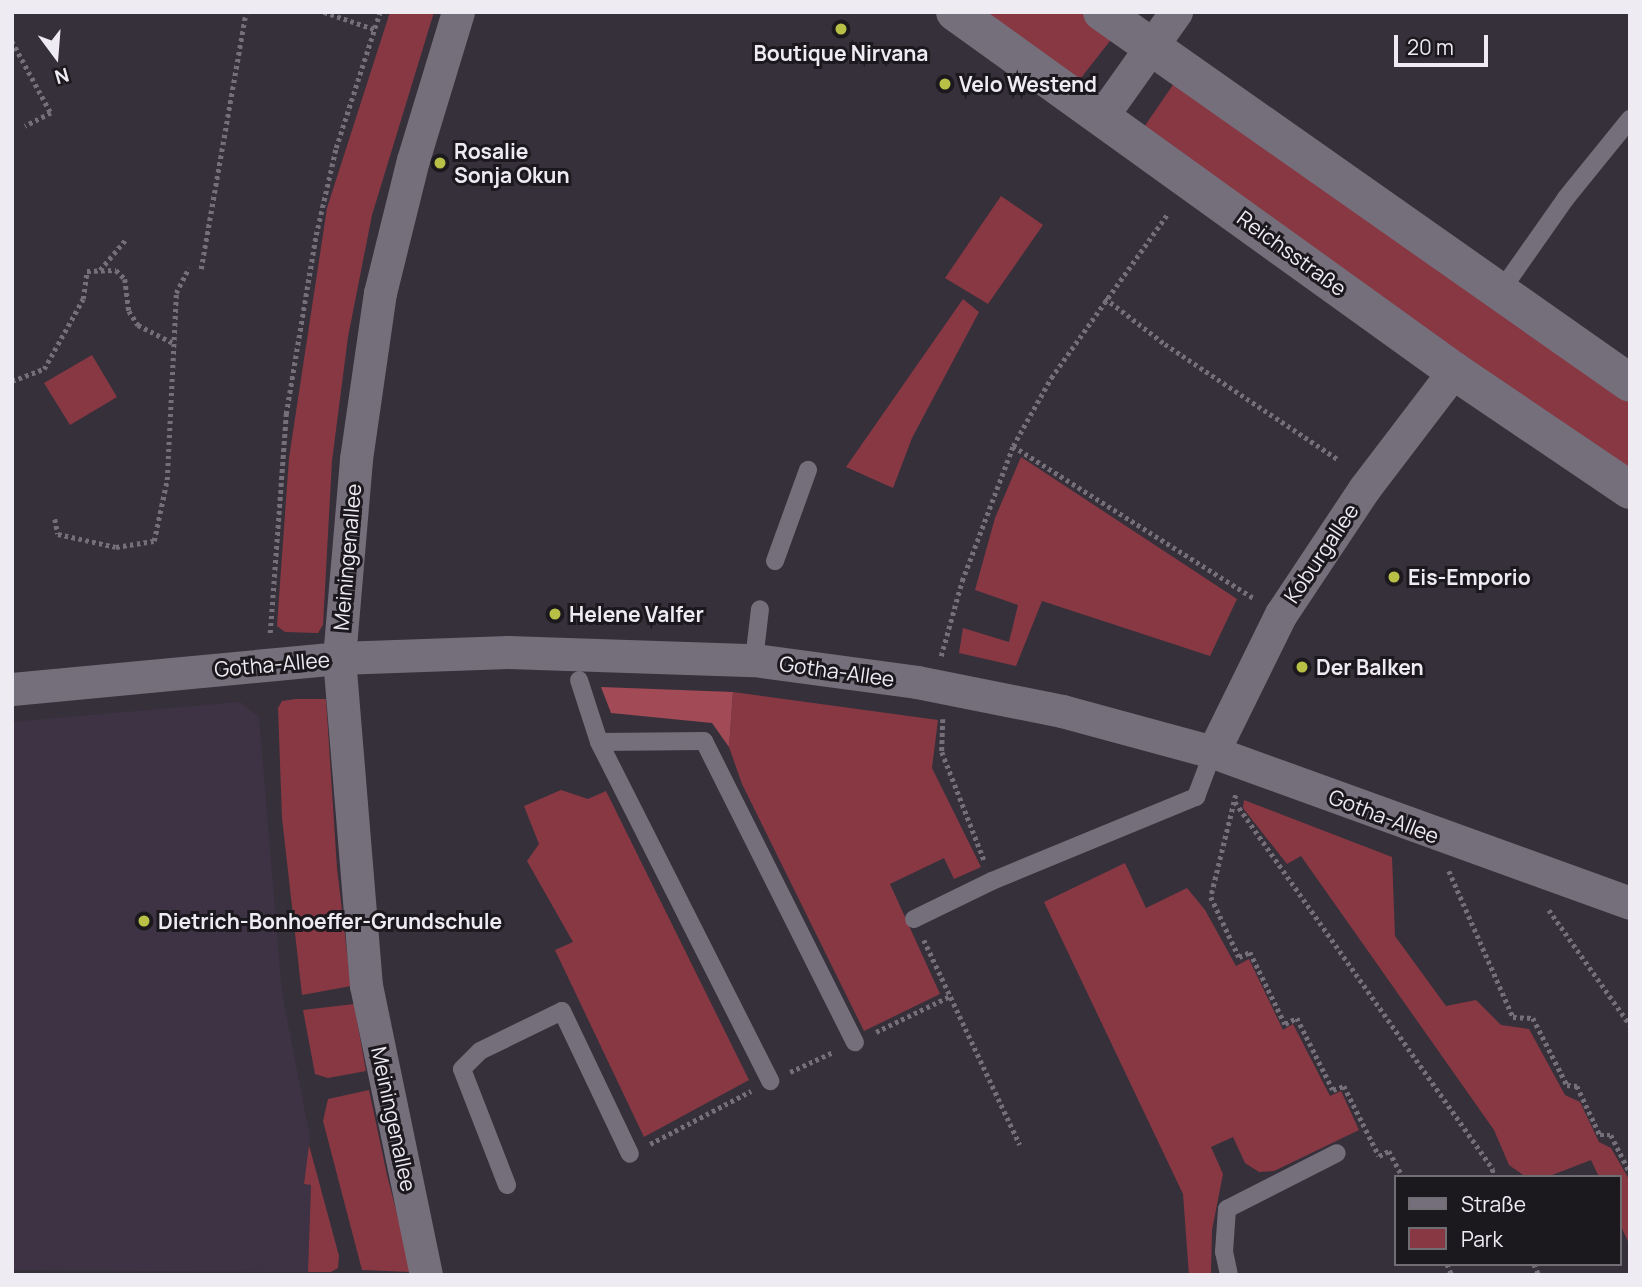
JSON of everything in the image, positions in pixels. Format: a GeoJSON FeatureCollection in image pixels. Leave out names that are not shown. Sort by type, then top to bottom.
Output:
{"type":"FeatureCollection","features":[{"type":"Feature","properties":{"kind":"main road","name":"Reichsstraße"},"geometry":{"type":"LineString","coordinates":[[955,12],[1454,370],[1630,490]]}},
{"type":"Feature","properties":{"kind":"main road"},"geometry":{"type":"LineString","coordinates":[[1102,12],[1630,383]]}},
{"type":"Feature","properties":{"kind":"street","name":"Meiningenallee"},"geometry":{"type":"LineString","coordinates":[[426,1275],[366,986],[352,864],[339,658],[356,459],[380,293],[413,160],[458,12]]}},
{"type":"Feature","properties":{"kind":"street"},"geometry":{"type":"LineString","coordinates":[[1102,116],[1176,12]]}},
{"type":"Feature","properties":{"kind":"street","name":"Koburgallee"},"geometry":{"type":"LineString","coordinates":[[1213,751],[1281,614],[1364,489],[1454,370]]}},
{"type":"Feature","properties":{"kind":"street","name":"Gotha-Allee"},"geometry":{"type":"LineString","coordinates":[[12,689],[339,658],[603,652],[754,660],[930,685],[1062,711],[1213,751],[1630,903]]}},
{"type":"Feature","properties":{"kind":"lane"},"geometry":{"type":"LineString","coordinates":[[1500,292],[1566,198],[1630,119]]}},
{"type":"Feature","properties":{"kind":"lane"},"geometry":{"type":"LineString","coordinates":[[775,561],[808,470]]}},
{"type":"Feature","properties":{"kind":"lane"},"geometry":{"type":"LineString","coordinates":[[754,660],[760,609]]}},
{"type":"Feature","properties":{"kind":"lane"},"geometry":{"type":"LineString","coordinates":[[579,680],[599,742],[770,1081]]}},
{"type":"Feature","properties":{"kind":"lane"},"geometry":{"type":"LineString","coordinates":[[599,742],[704,741],[855,1042]]}},
{"type":"Feature","properties":{"kind":"lane"},"geometry":{"type":"LineString","coordinates":[[914,919],[992,881],[1196,797],[1213,751]]}},
{"type":"Feature","properties":{"kind":"lane"},"geometry":{"type":"LineString","coordinates":[[507,1185],[462,1069],[480,1051],[562,1011],[630,1154]]}},
{"type":"Feature","properties":{"kind":"lane"},"geometry":{"type":"LineString","coordinates":[[1229,1275],[1224,1252],[1227,1209],[1337,1153]]}},
{"type":"Feature","properties":{"kind":"path"},"geometry":{"type":"LineString","coordinates":[[201,269],[246,12]]}},
{"type":"Feature","properties":{"kind":"path"},"geometry":{"type":"LineString","coordinates":[[324,12],[374,29]]}},
{"type":"Feature","properties":{"kind":"path"},"geometry":{"type":"LineString","coordinates":[[269,642],[286,414],[316,235],[336,148],[380,12]]}},
{"type":"Feature","properties":{"kind":"path"},"geometry":{"type":"LineString","coordinates":[[12,41],[51,113],[25,126]]}},
{"type":"Feature","properties":{"kind":"path"},"geometry":{"type":"LineString","coordinates":[[941,657],[962,581],[1013,446],[1051,378],[1105,298],[1167,215]]}},
{"type":"Feature","properties":{"kind":"path"},"geometry":{"type":"LineString","coordinates":[[100,270],[126,239]]}},
{"type":"Feature","properties":{"kind":"path"},"geometry":{"type":"LineString","coordinates":[[55,519],[58,534],[117,547],[154,541],[167,480],[176,293],[189,268]]}},
{"type":"Feature","properties":{"kind":"path"},"geometry":{"type":"LineString","coordinates":[[12,382],[44,369],[83,299],[87,271],[116,270],[125,279],[130,311],[138,325],[173,343]]}},
{"type":"Feature","properties":{"kind":"path"},"geometry":{"type":"LineString","coordinates":[[1105,298],[1165,344],[1339,460]]}},
{"type":"Feature","properties":{"kind":"path"},"geometry":{"type":"LineString","coordinates":[[1013,446],[1139,530],[1281,614]]}},
{"type":"Feature","properties":{"kind":"path"},"geometry":{"type":"LineString","coordinates":[[943,715],[942,752],[992,881]]}},
{"type":"Feature","properties":{"kind":"path"},"geometry":{"type":"LineString","coordinates":[[1237,791],[1211,897],[1239,957],[1250,952],[1285,1024],[1297,1018],[1333,1090],[1344,1086],[1379,1156],[1389,1150],[1402,1175]]}},
{"type":"Feature","properties":{"kind":"path"},"geometry":{"type":"LineString","coordinates":[[1234,802],[1493,1169],[1492,1175]]}},
{"type":"Feature","properties":{"kind":"path"},"geometry":{"type":"LineString","coordinates":[[1449,870],[1513,1017],[1533,1018],[1567,1085],[1577,1086],[1600,1135],[1611,1135],[1630,1173]]}},
{"type":"Feature","properties":{"kind":"path"},"geometry":{"type":"LineString","coordinates":[[1549,910],[1630,1025]]}},
{"type":"Feature","properties":{"kind":"path"},"geometry":{"type":"LineString","coordinates":[[914,919],[1020,1145]]}},
{"type":"Feature","properties":{"kind":"shaded area"},"geometry":{"type":"Polygon","coordinates":[[[601,687],[733,692],[729,747],[712,723],[611,713],[601,687]]]}},
{"type":"Feature","properties":{"kind":"shaded area","name":"Dietrich-Bonhoeffer-Grundschule"},"geometry":{"type":"Polygon","coordinates":[[[240,702],[259,717],[282,994],[310,1137],[304,1184],[311,1185],[308,1272],[12,1270],[12,722],[240,702]]]}},
{"type":"Feature","properties":{"kind":"green space"},"geometry":{"type":"Polygon","coordinates":[[[390,12],[434,12],[372,215],[348,337],[332,461],[323,625],[318,633],[285,632],[277,626],[289,458],[327,208],[390,12]]]}},
{"type":"Feature","properties":{"kind":"green space"},"geometry":{"type":"Polygon","coordinates":[[[976,12],[1090,12],[1117,32],[1077,83],[976,12]]]}},
{"type":"Feature","properties":{"kind":"green space"},"geometry":{"type":"Polygon","coordinates":[[[1179,76],[1630,394],[1630,475],[1142,130],[1179,76]]]}},
{"type":"Feature","properties":{"kind":"green space"},"geometry":{"type":"Polygon","coordinates":[[[1001,196],[1043,225],[988,304],[945,278],[1001,196]]]}},
{"type":"Feature","properties":{"kind":"green space"},"geometry":{"type":"Polygon","coordinates":[[[963,299],[979,312],[912,438],[893,488],[846,467],[963,299]]]}},
{"type":"Feature","properties":{"kind":"green space"},"geometry":{"type":"Polygon","coordinates":[[[92,355],[117,397],[70,425],[44,383],[92,355]]]}},
{"type":"Feature","properties":{"kind":"green space"},"geometry":{"type":"Polygon","coordinates":[[[1021,457],[1237,599],[1210,656],[1042,601],[1016,666],[959,653],[963,628],[1009,642],[1018,605],[975,590],[995,518],[1021,457]]]}},
{"type":"Feature","properties":{"kind":"green space"},"geometry":{"type":"Polygon","coordinates":[[[733,692],[938,720],[932,768],[981,867],[954,879],[944,858],[890,884],[940,994],[864,1031],[742,784],[729,747],[733,692]]]}},
{"type":"Feature","properties":{"kind":"green space"},"geometry":{"type":"Polygon","coordinates":[[[326,699],[337,868],[351,986],[302,995],[282,818],[278,708],[282,701],[326,699]]]}},
{"type":"Feature","properties":{"kind":"green space"},"geometry":{"type":"Polygon","coordinates":[[[561,790],[588,799],[606,791],[749,1080],[644,1137],[555,950],[573,942],[527,861],[539,844],[524,806],[561,790]]]}},
{"type":"Feature","properties":{"kind":"green space"},"geometry":{"type":"Polygon","coordinates":[[[1244,800],[1392,857],[1395,936],[1446,1006],[1476,1000],[1501,1025],[1529,1029],[1565,1095],[1580,1102],[1599,1142],[1611,1148],[1630,1181],[1630,1246],[1621,1226],[1621,1175],[1598,1175],[1591,1160],[1552,1175],[1523,1175],[1509,1165],[1494,1130],[1301,856],[1287,864],[1243,808],[1244,800]]]}},
{"type":"Feature","properties":{"kind":"green space"},"geometry":{"type":"Polygon","coordinates":[[[1125,863],[1146,908],[1187,888],[1205,910],[1236,966],[1249,959],[1283,1030],[1293,1024],[1330,1096],[1341,1091],[1359,1130],[1274,1171],[1259,1172],[1245,1163],[1233,1137],[1211,1147],[1223,1174],[1212,1230],[1211,1274],[1189,1275],[1183,1194],[1044,902],[1125,863]]]}},
{"type":"Feature","properties":{"kind":"green space"},"geometry":{"type":"Polygon","coordinates":[[[354,1004],[366,1071],[328,1078],[315,1074],[303,1010],[354,1004]]]}},
{"type":"Feature","properties":{"kind":"green space"},"geometry":{"type":"Polygon","coordinates":[[[369,1090],[412,1272],[362,1270],[323,1121],[328,1099],[369,1090]]]}},
{"type":"Feature","properties":{"kind":"green space"},"geometry":{"type":"Polygon","coordinates":[[[309,1145],[339,1256],[338,1268],[331,1272],[308,1272],[311,1185],[304,1184],[309,1145]]]}},
{"type":"Feature","properties":{"kind":"place","name":"Boutique Nirvana"},"geometry":{"type":"Point","coordinates":[841,29]}},
{"type":"Feature","properties":{"kind":"place","name":"Velo Westend"},"geometry":{"type":"Point","coordinates":[945,84]}},
{"type":"Feature","properties":{"kind":"place","name":"Rosalie Sonja Okun"},"geometry":{"type":"Point","coordinates":[440,163]}},
{"type":"Feature","properties":{"kind":"place","name":"Eis-Emporio"},"geometry":{"type":"Point","coordinates":[1394,577]}},
{"type":"Feature","properties":{"kind":"place","name":"Helene Valfer"},"geometry":{"type":"Point","coordinates":[555,614]}},
{"type":"Feature","properties":{"kind":"place","name":"Der Balken"},"geometry":{"type":"Point","coordinates":[1302,667]}},
{"type":"Feature","properties":{"kind":"place","name":"Dietrich-Bonhoeffer-Grundschule"},"geometry":{"type":"Point","coordinates":[144,921]}}]}
